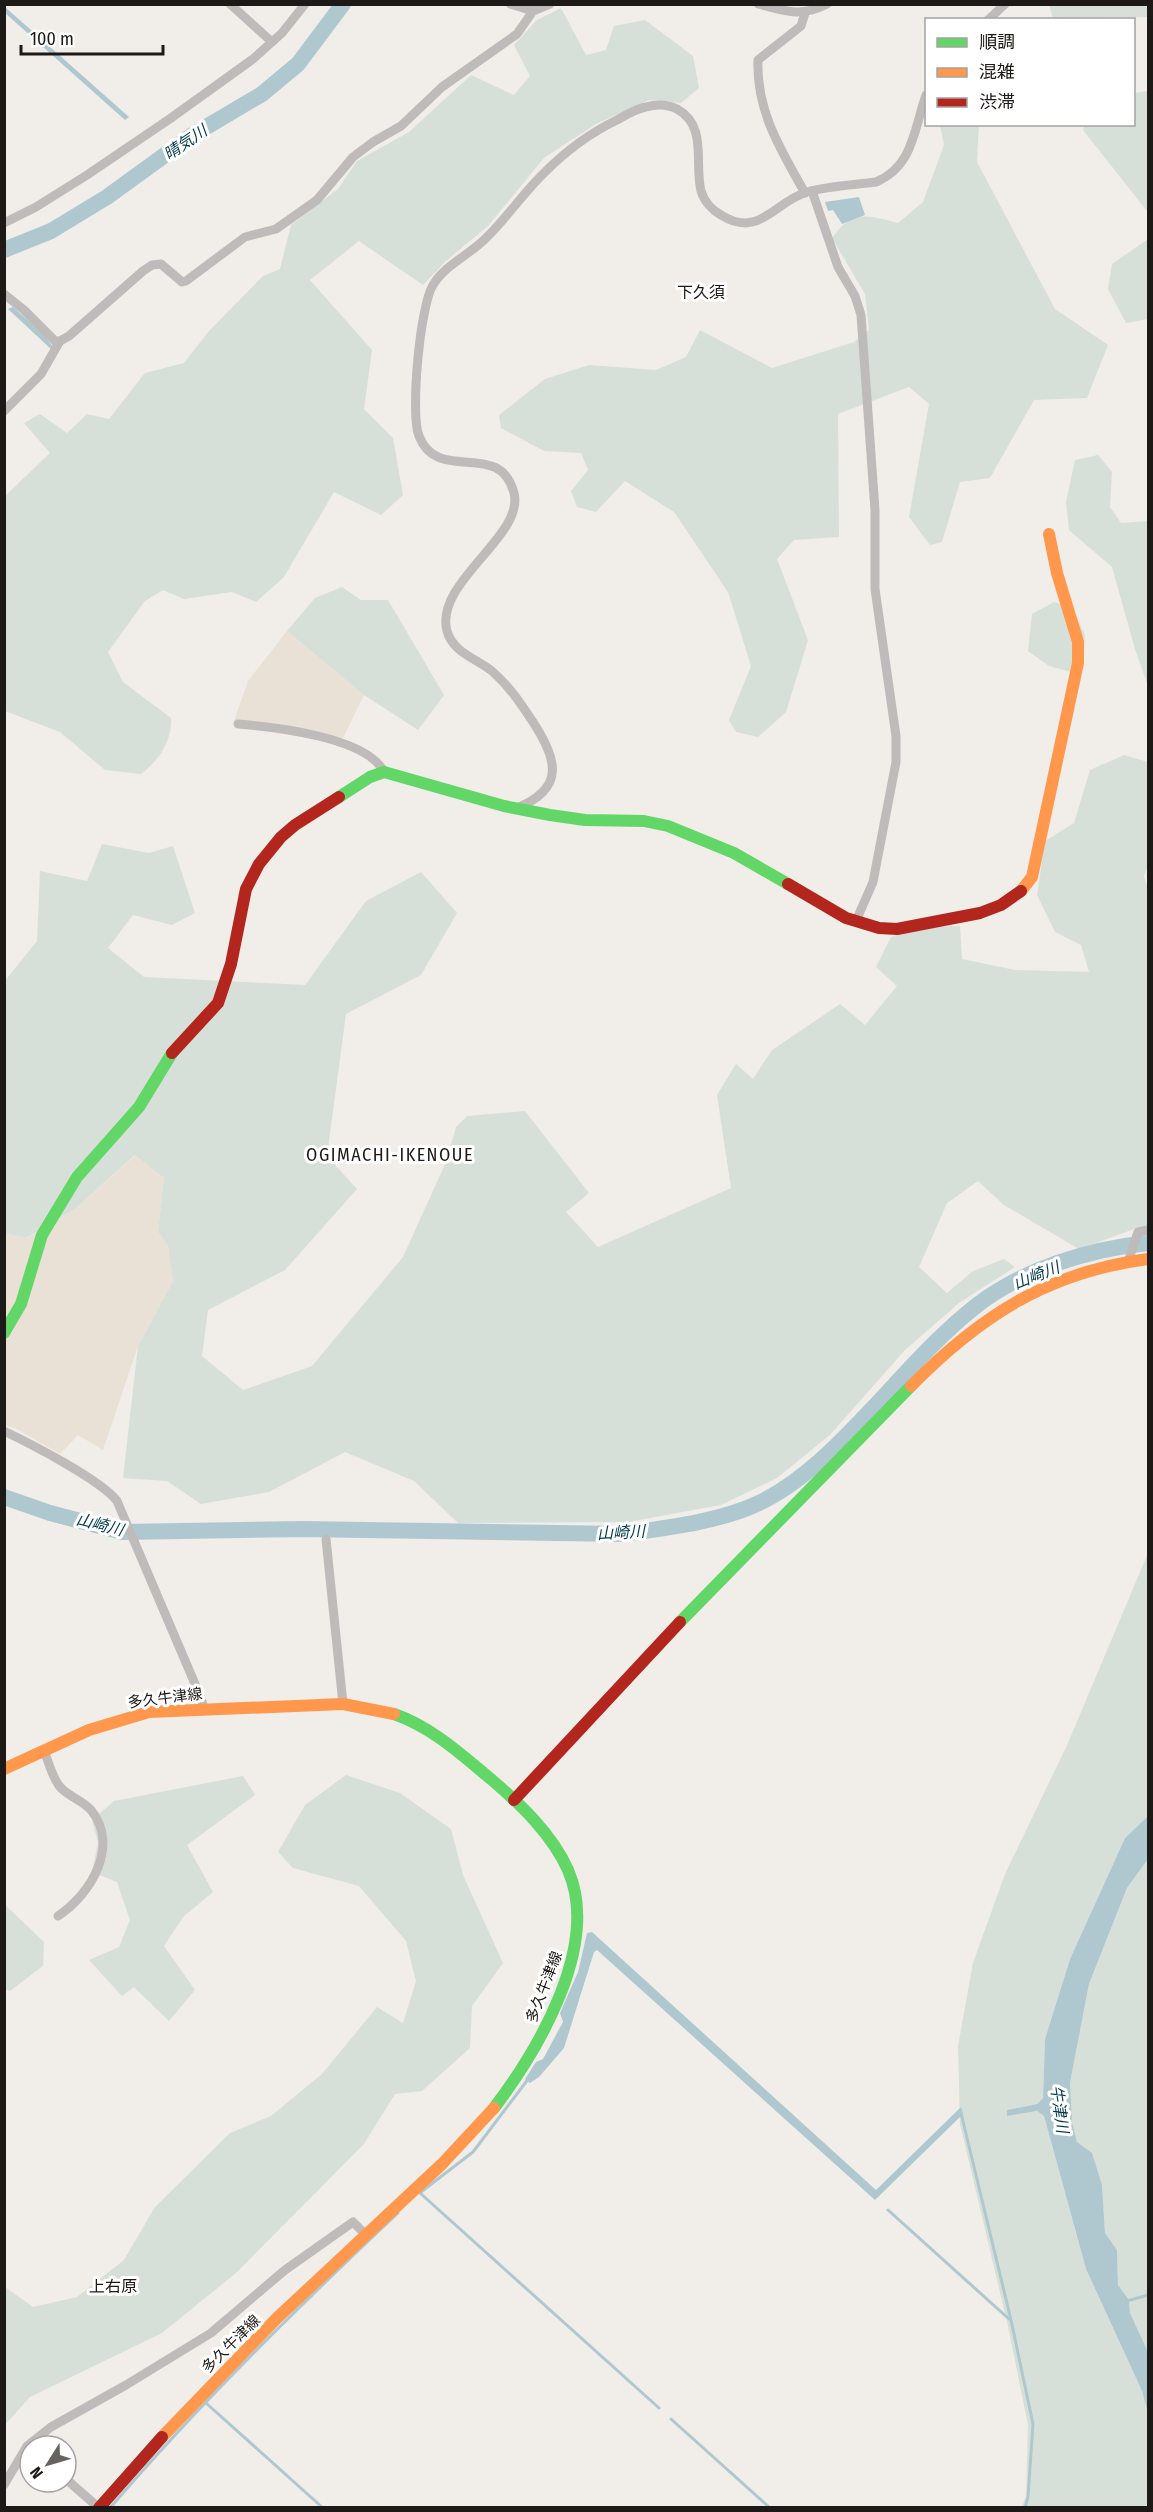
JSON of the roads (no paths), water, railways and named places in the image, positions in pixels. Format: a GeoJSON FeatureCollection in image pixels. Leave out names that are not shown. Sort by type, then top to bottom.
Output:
{"type":"FeatureCollection","features":[{"type":"Feature","properties":{"kind":"street"},"geometry":{"type":"LineString","coordinates":[[230,4],[273,42]]}},
{"type":"Feature","properties":{"kind":"street"},"geometry":{"type":"LineString","coordinates":[[4,223],[36,207],[87,175],[171,118],[273,42],[305,4]]}},
{"type":"Feature","properties":{"kind":"street"},"geometry":{"type":"LineString","coordinates":[[510,4],[533,11]]}},
{"type":"Feature","properties":{"kind":"street"},"geometry":{"type":"LineString","coordinates":[[4,411],[41,374],[60,341],[69,336],[152,265],[161,264],[182,282],[186,281],[245,237],[276,229],[317,200],[353,157],[401,126],[442,87],[517,34],[533,11],[550,4]]}},
{"type":"Feature","properties":{"kind":"street"},"geometry":{"type":"LineString","coordinates":[[758,4],[805,13],[827,4]]}},
{"type":"Feature","properties":{"kind":"street"},"geometry":{"type":"LineString","coordinates":[[990,18],[1005,4]]}},
{"type":"Feature","properties":{"kind":"street"},"geometry":{"type":"LineString","coordinates":[[805,13],[801,26],[758,60],[758,69],[764,107],[772,134],[808,192],[838,267],[855,296],[861,315],[875,510],[875,589],[896,736],[894,772],[873,882],[856,921]]}},
{"type":"Feature","properties":{"kind":"street"},"geometry":{"type":"LineString","coordinates":[[517,808],[534,801],[548,786],[554,768],[549,747],[519,700],[502,680],[490,669],[459,650],[451,640],[445,619],[448,605],[456,591],[507,525],[514,509],[515,496],[511,484],[492,464],[476,461],[445,461],[429,452],[418,434],[418,374],[422,322],[433,285],[445,271],[496,229],[543,174],[569,150],[601,128],[650,106],[668,106],[678,110],[690,121],[698,139],[700,188],[705,200],[719,214],[735,222],[756,221],[808,192],[876,182],[892,172],[909,152],[925,102]]}},
{"type":"Feature","properties":{"kind":"street"},"geometry":{"type":"LineString","coordinates":[[4,294],[55,341],[60,341]]}},
{"type":"Feature","properties":{"kind":"street"},"geometry":{"type":"LineString","coordinates":[[4,1333],[21,1304],[42,1235],[77,1177],[139,1107],[176,1046],[218,1003],[231,964],[244,896],[259,864],[276,843],[296,825],[360,783],[384,772],[399,774],[480,801],[575,819],[639,820],[668,826],[757,865],[814,903],[856,921],[899,929],[974,914],[1003,903],[1026,887],[1032,877],[1078,663],[1078,642],[1057,573],[1049,534]]}},
{"type":"Feature","properties":{"kind":"street"},"geometry":{"type":"LineString","coordinates":[[238,724],[266,726],[349,745],[374,758],[384,772]]}},
{"type":"Feature","properties":{"kind":"street"},"geometry":{"type":"LineString","coordinates":[[1129,1257],[1138,1232],[1149,1230]]}},
{"type":"Feature","properties":{"kind":"street"},"geometry":{"type":"LineString","coordinates":[[514,1800],[699,1600],[956,1344],[990,1316],[1054,1281],[1129,1257],[1149,1259]]}},
{"type":"Feature","properties":{"kind":"street"},"geometry":{"type":"LineString","coordinates":[[4,1431],[43,1450],[113,1495],[128,1524],[204,1708]]}},
{"type":"Feature","properties":{"kind":"street"},"geometry":{"type":"LineString","coordinates":[[326,1539],[343,1704]]}},
{"type":"Feature","properties":{"kind":"street","name":"多久牛津線"},"geometry":{"type":"LineString","coordinates":[[4,1768],[114,1721],[149,1712],[343,1704],[379,1709],[422,1725],[445,1740],[514,1800],[540,1827],[561,1855],[572,1882],[579,1920],[570,1969],[542,2034],[517,2077],[496,2105],[450,2154],[297,2298],[151,2447],[99,2508]]}},
{"type":"Feature","properties":{"kind":"street"},"geometry":{"type":"LineString","coordinates":[[44,1750],[59,1787],[89,1809],[100,1825],[103,1844],[98,1871],[86,1891],[58,1916]]}},
{"type":"Feature","properties":{"kind":"street"},"geometry":{"type":"LineString","coordinates":[[43,2434],[51,2427],[211,2333],[285,2270],[353,2222],[365,2234]]}},
{"type":"Feature","properties":{"kind":"street"},"geometry":{"type":"LineString","coordinates":[[4,2485],[18,2464]]}},
{"type":"Feature","properties":{"kind":"street"},"geometry":{"type":"LineString","coordinates":[[78,2490],[99,2508]]}},
{"type":"Feature","properties":{"kind":"water"},"geometry":{"type":"Polygon","coordinates":[[[5,7],[129,117],[125,120],[5,13],[5,7]]]}},
{"type":"Feature","properties":{"kind":"water"},"geometry":{"type":"Polygon","coordinates":[[[859,197],[865,215],[842,224],[833,210],[828,211],[825,202],[859,197]]]}},
{"type":"Feature","properties":{"kind":"water"},"geometry":{"type":"Polygon","coordinates":[[[13,307],[42,333],[54,348],[52,350],[8,309],[13,307]]]}},
{"type":"Feature","properties":{"kind":"water","name":"牛津川"},"geometry":{"type":"Polygon","coordinates":[[[1148,1816],[1148,1859],[1127,1888],[1089,1984],[1070,2083],[1072,2122],[1077,2142],[1092,2153],[1102,2185],[1105,2233],[1117,2250],[1118,2285],[1129,2300],[1130,2313],[1148,2352],[1148,2414],[1142,2391],[1086,2269],[1044,2116],[1037,2111],[1007,2116],[1007,2110],[1037,2104],[1043,2098],[1045,2039],[1070,1959],[1125,1838],[1148,1816]]]}},
{"type":"Feature","properties":{"kind":"water"},"geometry":{"type":"Polygon","coordinates":[[[592,1932],[876,2190],[961,2107],[963,2114],[875,2200],[597,1950],[594,1952],[564,2048],[539,2077],[530,2083],[525,2079],[536,2062],[543,2059],[563,2022],[560,2013],[578,1972],[587,1933],[592,1932]]]}},
{"type":"Feature","properties":{"kind":"waterway","name":"晴気川"},"geometry":{"type":"LineString","coordinates":[[4,250],[51,231],[107,197],[191,136],[262,94],[298,64],[343,4]]}},
{"type":"Feature","properties":{"kind":"waterway","name":"山崎川"},"geometry":{"type":"LineString","coordinates":[[4,1497],[50,1513],[122,1532],[301,1529],[622,1534],[709,1520],[759,1503],[806,1473],[847,1435],[949,1330],[995,1293],[1015,1281],[1058,1263],[1103,1250],[1148,1243]]}},
{"type":"Feature","properties":{"kind":"waterway"},"geometry":{"type":"LineString","coordinates":[[421,2192],[473,2152],[529,2078]]}},
{"type":"Feature","properties":{"kind":"waterway"},"geometry":{"type":"LineString","coordinates":[[961,2113],[1011,2320],[1033,2424],[1028,2497],[1025,2508]]}},
{"type":"Feature","properties":{"kind":"waterway"},"geometry":{"type":"LineString","coordinates":[[420,2193],[659,2408]]}},
{"type":"Feature","properties":{"kind":"waterway"},"geometry":{"type":"LineString","coordinates":[[888,2210],[1009,2319]]}},
{"type":"Feature","properties":{"kind":"waterway"},"geometry":{"type":"LineString","coordinates":[[110,2508],[250,2356],[398,2213]]}},
{"type":"Feature","properties":{"kind":"waterway"},"geometry":{"type":"LineString","coordinates":[[1127,2301],[1148,2295]]}},
{"type":"Feature","properties":{"kind":"waterway"},"geometry":{"type":"LineString","coordinates":[[206,2403],[323,2508]]}},
{"type":"Feature","properties":{"kind":"waterway"},"geometry":{"type":"LineString","coordinates":[[671,2419],[770,2508]]}},
{"type":"Feature","properties":{"kind":"district","name":"下久須"},"geometry":{"type":"Point","coordinates":[701,292]}},
{"type":"Feature","properties":{"kind":"district","name":"OGIMACHI-IKENOUE"},"geometry":{"type":"Point","coordinates":[390,1155]}},
{"type":"Feature","properties":{"kind":"district","name":"上右原"},"geometry":{"type":"Point","coordinates":[113,2286]}}]}
